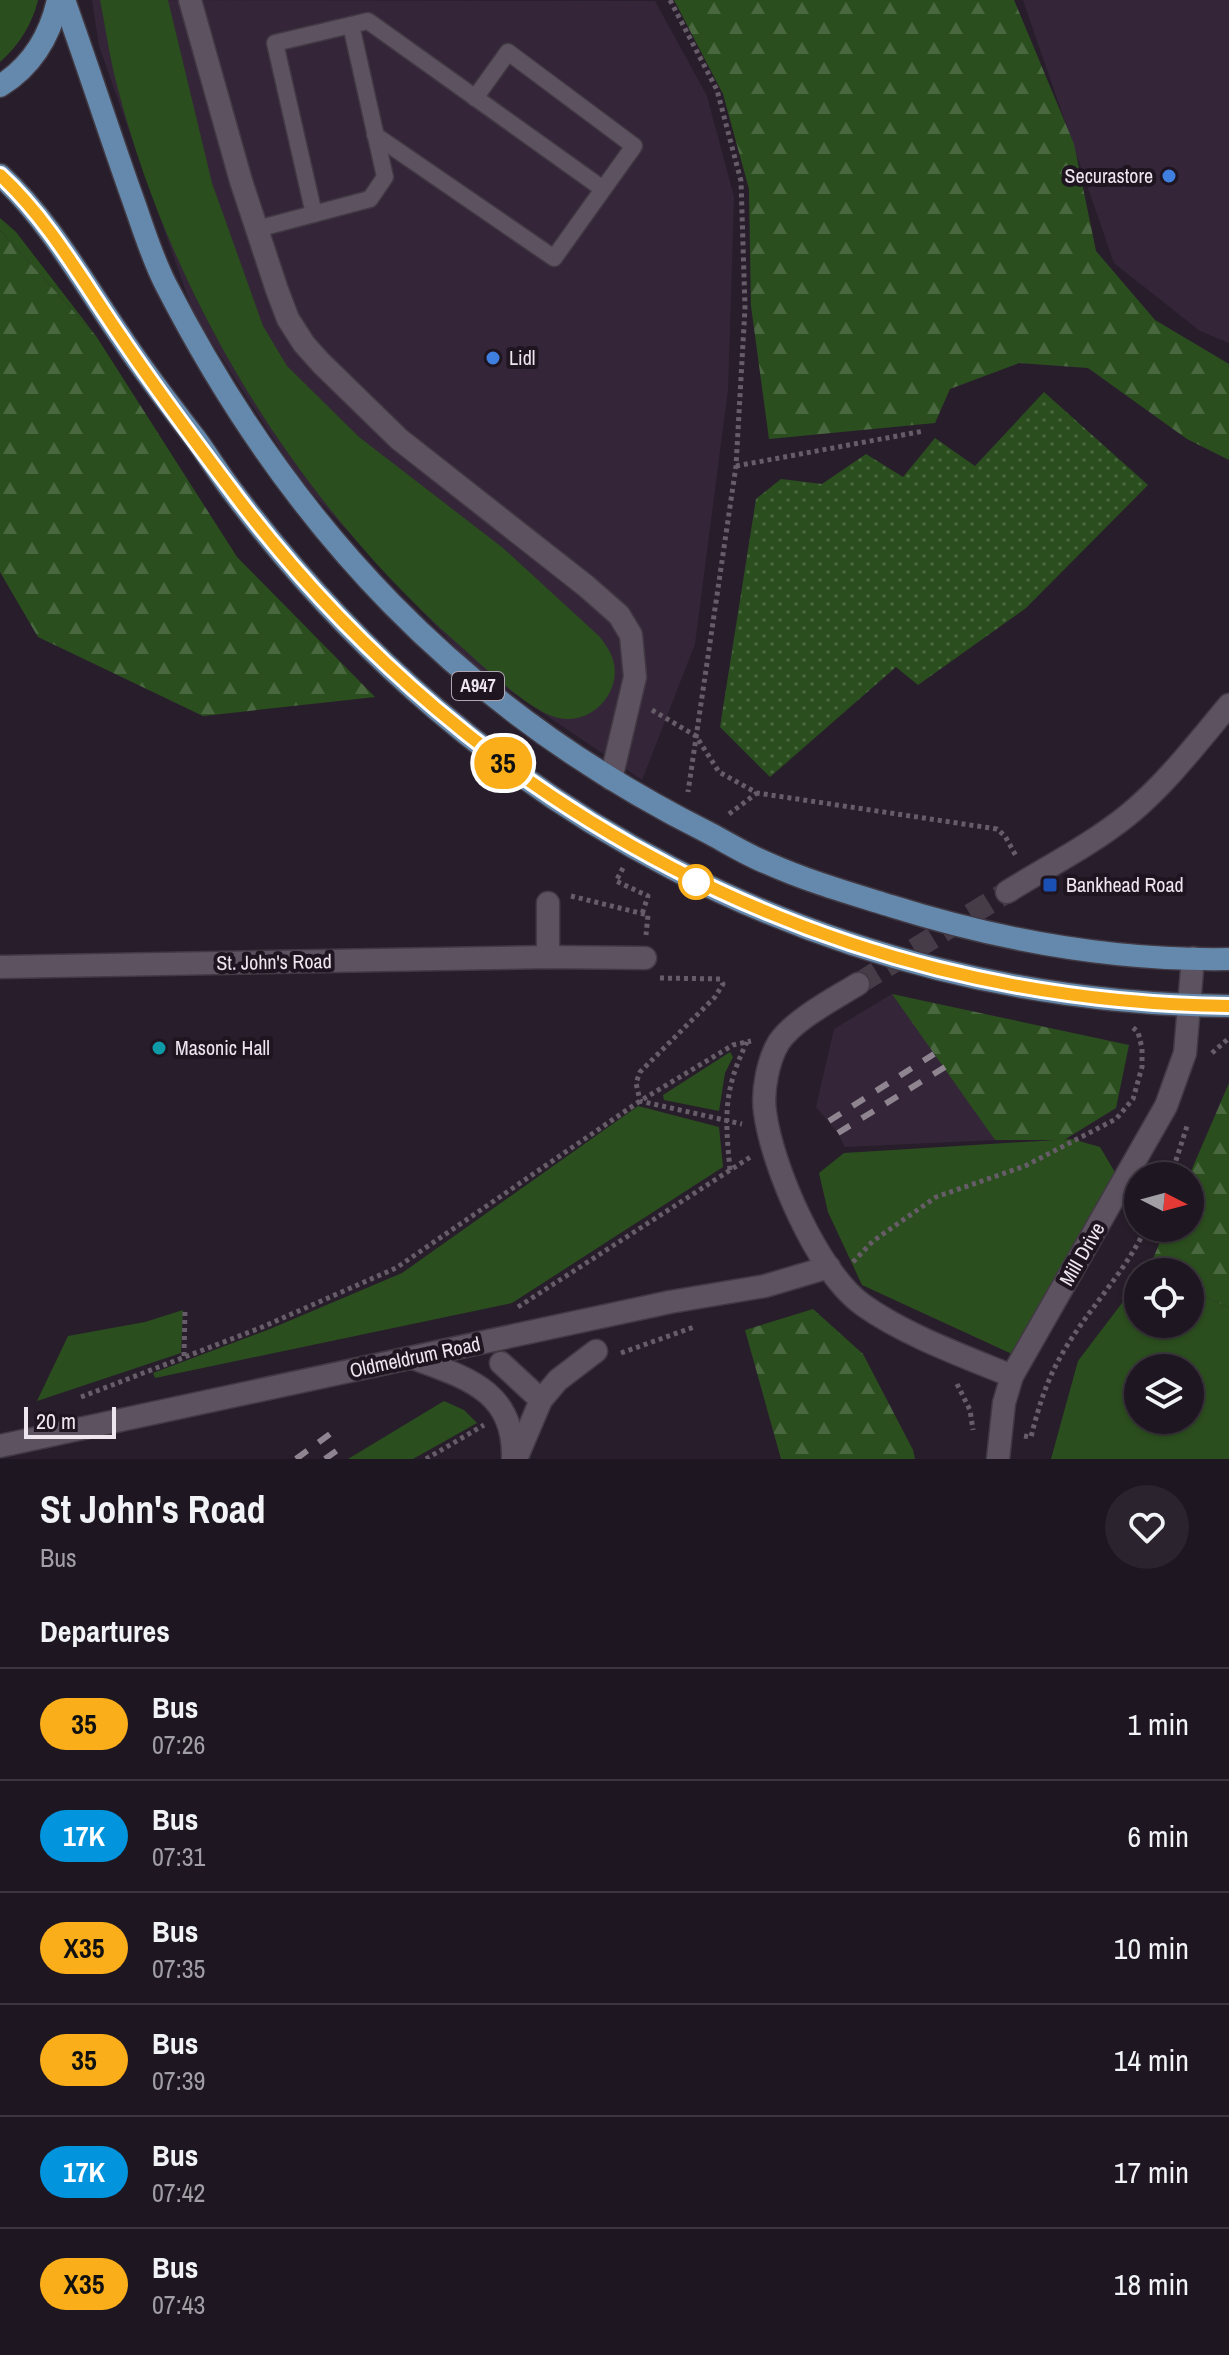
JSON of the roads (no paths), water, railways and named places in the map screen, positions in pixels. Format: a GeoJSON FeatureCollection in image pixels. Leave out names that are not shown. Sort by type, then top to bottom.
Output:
{"type":"FeatureCollection","features":[{"type":"Feature","properties":{"kind":"main road"},"geometry":{"type":"LineString","coordinates":[[0,86],[13,78],[37,53],[53,23],[58,0]]}},
{"type":"Feature","properties":{"kind":"main road","name":"A947"},"geometry":{"type":"LineString","coordinates":[[64,0],[163,280],[252,434],[328,535],[426,640],[476,684],[568,753],[671,815],[767,863],[843,891],[943,922],[1018,939],[1064,946],[1229,959]]}},
{"type":"Feature","properties":{"kind":"main road","name":"A947"},"geometry":{"type":"LineString","coordinates":[[0,175],[34,210],[121,338],[236,496],[312,587],[394,673],[439,713],[544,791],[642,854],[689,878],[807,928],[879,954],[1039,990],[1229,1006]]}},
{"type":"Feature","properties":{"kind":"street"},"geometry":{"type":"LineString","coordinates":[[190,0],[257,229],[288,319],[321,363],[399,439],[586,586],[619,615],[631,635],[635,677],[611,779]]}},
{"type":"Feature","properties":{"kind":"street"},"geometry":{"type":"LineString","coordinates":[[1007,892],[1128,815],[1172,772],[1229,705]]}},
{"type":"Feature","properties":{"kind":"street"},"geometry":{"type":"LineString","coordinates":[[548,903],[548,957]]}},
{"type":"Feature","properties":{"kind":"street","name":"St. John's Road"},"geometry":{"type":"LineString","coordinates":[[0,967],[645,958]]}},
{"type":"Feature","properties":{"kind":"street","name":"Mill Drive"},"geometry":{"type":"LineString","coordinates":[[998,1459],[1004,1403],[1012,1376],[1166,1106],[1185,1053],[1193,958]]}},
{"type":"Feature","properties":{"kind":"street"},"geometry":{"type":"LineString","coordinates":[[858,984],[789,1030],[772,1057],[764,1096],[777,1161],[813,1244],[863,1305],[921,1337],[1012,1376]]}},
{"type":"Feature","properties":{"kind":"street","name":"Oldmeldrum Road"},"geometry":{"type":"LineString","coordinates":[[0,1446],[670,1302],[833,1272]]}},
{"type":"Feature","properties":{"kind":"street"},"geometry":{"type":"LineString","coordinates":[[514,1459],[541,1400],[558,1380],[596,1351]]}},
{"type":"Feature","properties":{"kind":"street"},"geometry":{"type":"LineString","coordinates":[[413,1358],[470,1380],[498,1401],[514,1444],[514,1459]]}},
{"type":"Feature","properties":{"kind":"street"},"geometry":{"type":"LineString","coordinates":[[501,1363],[541,1400]]}},
{"type":"Feature","properties":{"kind":"lane"},"geometry":{"type":"LineString","coordinates":[[314,214],[275,43],[368,21],[603,189]]}},
{"type":"Feature","properties":{"kind":"lane"},"geometry":{"type":"LineString","coordinates":[[257,229],[370,199],[385,177],[351,25]]}},
{"type":"Feature","properties":{"kind":"lane"},"geometry":{"type":"LineString","coordinates":[[375,135],[554,258],[634,146],[508,52],[475,98]]}},
{"type":"Feature","properties":{"kind":"tunnel"},"geometry":{"type":"LineString","coordinates":[[858,984],[1007,892]]}},
{"type":"Feature","properties":{"kind":"railway"},"geometry":{"type":"LineString","coordinates":[[829,1121],[934,1054]]}},
{"type":"Feature","properties":{"kind":"railway"},"geometry":{"type":"LineString","coordinates":[[838,1133],[945,1067]]}},
{"type":"Feature","properties":{"kind":"railway"},"geometry":{"type":"LineString","coordinates":[[296,1459],[330,1434]]}},
{"type":"Feature","properties":{"kind":"railway"},"geometry":{"type":"LineString","coordinates":[[325,1459],[339,1449]]}},
{"type":"Feature","properties":{"kind":"place","name":"Securastore"},"geometry":{"type":"Point","coordinates":[1169,176]}},
{"type":"Feature","properties":{"kind":"place","name":"Lidl"},"geometry":{"type":"Point","coordinates":[493,358]}},
{"type":"Feature","properties":{"kind":"place","name":"Bankhead Road"},"geometry":{"type":"Point","coordinates":[1050,885]}},
{"type":"Feature","properties":{"kind":"place","name":"Masonic Hall"},"geometry":{"type":"Point","coordinates":[159,1048]}}]}
